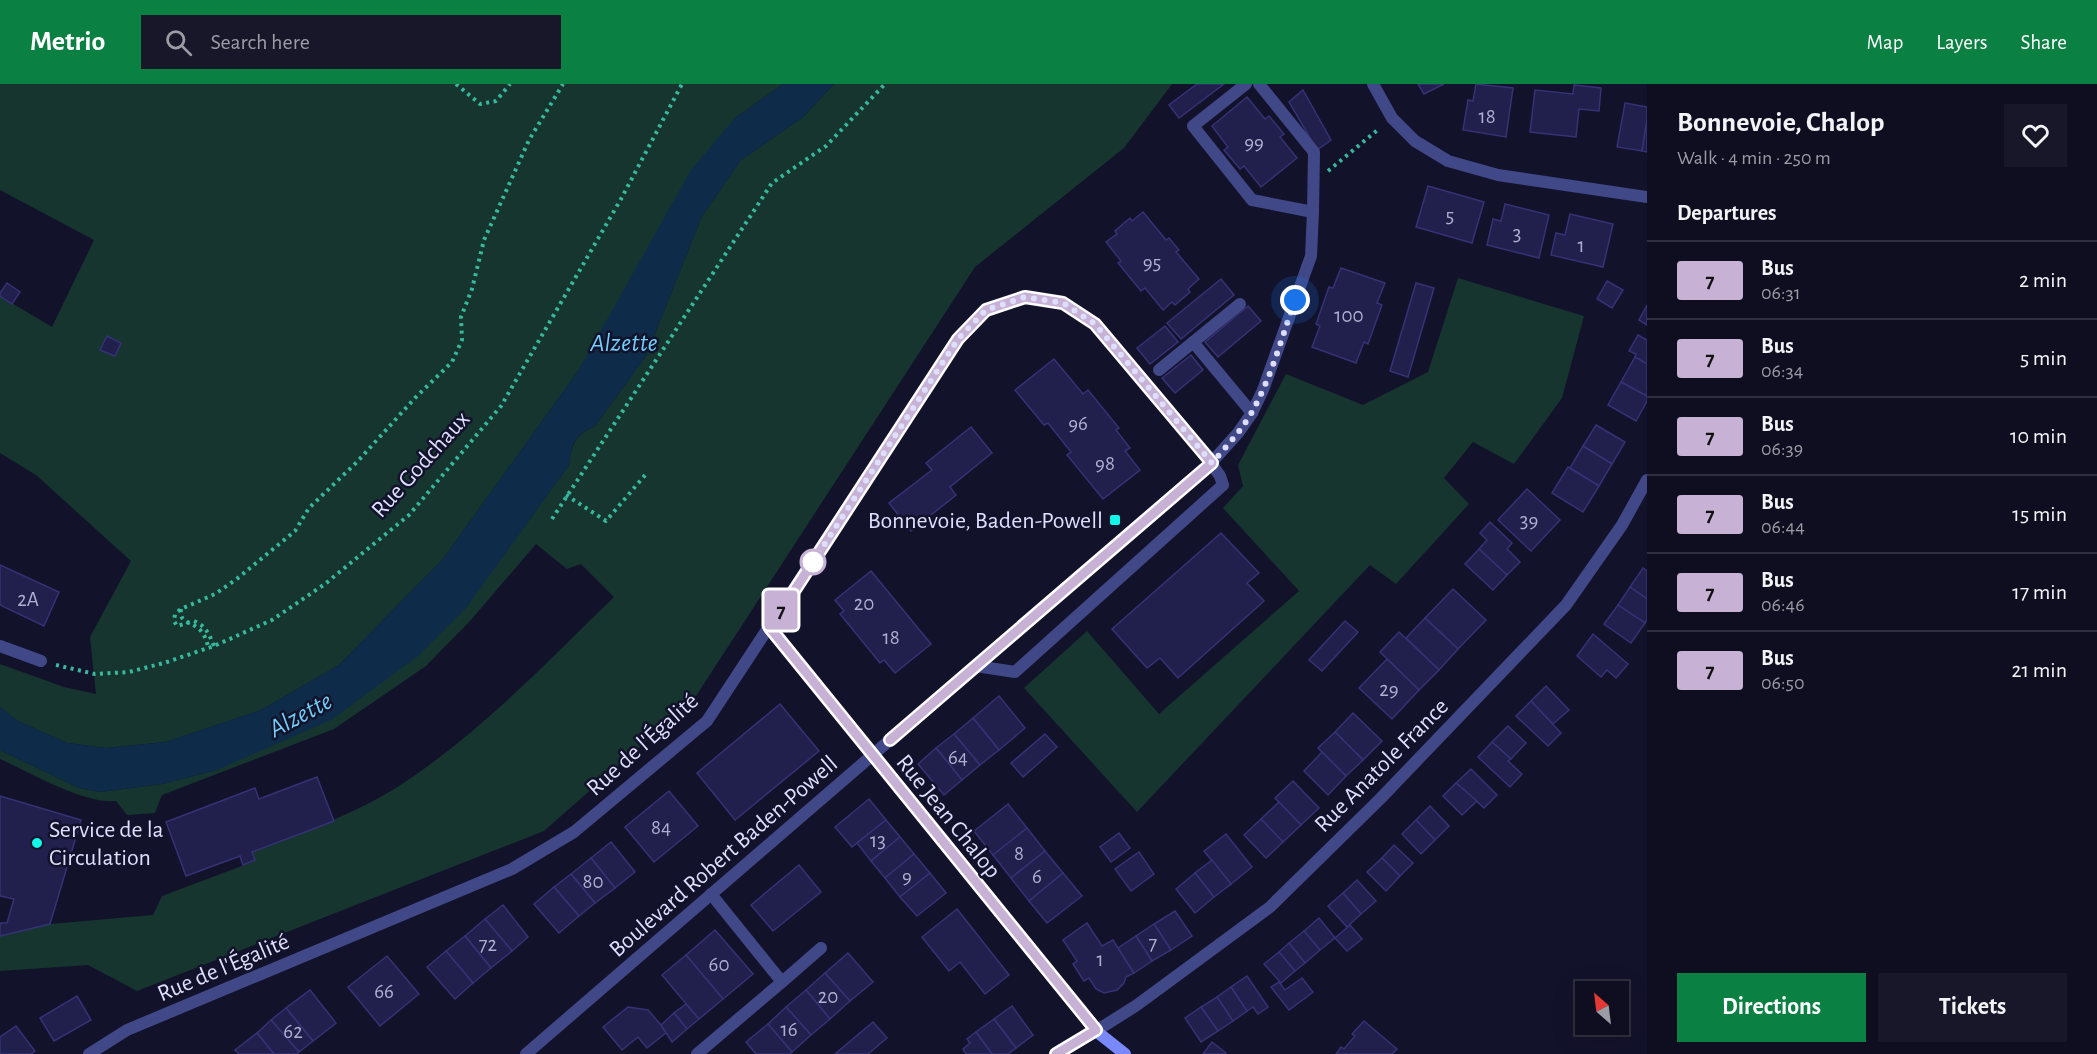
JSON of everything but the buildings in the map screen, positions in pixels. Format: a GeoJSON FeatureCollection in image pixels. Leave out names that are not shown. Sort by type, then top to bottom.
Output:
{"type":"FeatureCollection","features":[{"type":"Feature","properties":{"kind":"main road"},"geometry":{"type":"LineString","coordinates":[[1056,1054],[1096,1030],[1125,1054]]}},
{"type":"Feature","properties":{"kind":"street"},"geometry":{"type":"LineString","coordinates":[[1246,84],[1193,126],[1252,200],[1312,212]]}},
{"type":"Feature","properties":{"kind":"street","name":"Boulevard Robert Baden-Powell"},"geometry":{"type":"LineString","coordinates":[[526,1054],[1212,463],[1238,433],[1252,413],[1263,390],[1311,256],[1314,152],[1259,84]]}},
{"type":"Feature","properties":{"kind":"street"},"geometry":{"type":"LineString","coordinates":[[1373,84],[1392,118],[1415,141],[1448,161],[1498,175],[1647,197]]}},
{"type":"Feature","properties":{"kind":"street","name":"Rue de l'Égalité"},"geometry":{"type":"LineString","coordinates":[[89,1054],[127,1030],[512,869],[573,832],[707,721],[958,339],[986,310],[1025,297],[1063,303],[1095,324],[1212,463]]}},
{"type":"Feature","properties":{"kind":"street"},"geometry":{"type":"LineString","coordinates":[[1159,370],[1240,304]]}},
{"type":"Feature","properties":{"kind":"street"},"geometry":{"type":"LineString","coordinates":[[1193,342],[1252,413]]}},
{"type":"Feature","properties":{"kind":"street"},"geometry":{"type":"LineString","coordinates":[[976,666],[1015,672],[1223,485],[1212,463]]}},
{"type":"Feature","properties":{"kind":"street","name":"Rue Anatole France"},"geometry":{"type":"LineString","coordinates":[[1096,1030],[1137,1005],[1270,907],[1380,799],[1566,605],[1622,525],[1647,480]]}},
{"type":"Feature","properties":{"kind":"street","name":"Rue Jean Chalop"},"geometry":{"type":"LineString","coordinates":[[770,628],[1096,1030]]}},
{"type":"Feature","properties":{"kind":"street"},"geometry":{"type":"LineString","coordinates":[[0,646],[41,661]]}},
{"type":"Feature","properties":{"kind":"street"},"geometry":{"type":"LineString","coordinates":[[711,894],[782,981]]}},
{"type":"Feature","properties":{"kind":"street"},"geometry":{"type":"LineString","coordinates":[[697,1054],[821,948]]}},
{"type":"Feature","properties":{"kind":"path"},"geometry":{"type":"LineString","coordinates":[[456,84],[480,104],[496,101],[510,84]]}},
{"type":"Feature","properties":{"kind":"path"},"geometry":{"type":"LineString","coordinates":[[214,646],[202,625],[194,621],[180,627],[177,626],[174,621],[175,614],[215,594],[295,531],[309,508],[357,462],[415,398],[452,362],[462,340],[461,317],[472,289],[484,240],[529,140],[562,84]]}},
{"type":"Feature","properties":{"kind":"path","name":"Rue Godchaux"},"geometry":{"type":"LineString","coordinates":[[41,661],[95,674],[129,672],[209,648],[272,620],[325,584],[409,515],[501,406],[621,199],[682,84]]}},
{"type":"Feature","properties":{"kind":"path"},"geometry":{"type":"LineString","coordinates":[[552,519],[772,183],[826,146],[885,84]]}},
{"type":"Feature","properties":{"kind":"path"},"geometry":{"type":"LineString","coordinates":[[1314,184],[1392,118]]}},
{"type":"Feature","properties":{"kind":"path"},"geometry":{"type":"LineString","coordinates":[[566,495],[606,521],[646,474]]}},
{"type":"Feature","properties":{"kind":"path"},"geometry":{"type":"LineString","coordinates":[[182,609],[180,615],[187,623],[198,628],[209,648]]}},
{"type":"Feature","properties":{"kind":"green space"},"geometry":{"type":"Polygon","coordinates":[[[0,84],[783,84],[735,118],[578,371],[443,559],[339,665],[261,710],[166,742],[106,748],[67,743],[16,720],[0,707],[0,664],[64,687],[96,694],[90,637],[131,561],[36,475],[0,453],[0,296],[52,327],[94,240],[0,190],[0,84]]]}},
{"type":"Feature","properties":{"kind":"green space"},"geometry":{"type":"Polygon","coordinates":[[[834,84],[1172,84],[1124,148],[975,267],[694,699],[544,831],[137,991],[88,965],[0,971],[0,936],[50,924],[153,915],[162,896],[255,861],[252,852],[329,822],[384,795],[431,764],[486,719],[614,597],[581,564],[567,569],[536,544],[470,621],[426,666],[334,729],[162,795],[155,813],[127,815],[116,801],[104,801],[74,793],[0,759],[0,750],[79,788],[100,792],[162,784],[217,770],[466,607],[569,465],[579,436],[595,426],[646,356],[702,216],[741,160],[802,118],[834,84]]]}},
{"type":"Feature","properties":{"kind":"green space"},"geometry":{"type":"Polygon","coordinates":[[[1458,278],[1584,316],[1562,398],[1514,464],[1473,442],[1444,478],[1469,504],[1396,584],[1370,565],[1137,812],[1024,688],[1087,631],[1159,714],[1299,591],[1223,508],[1243,486],[1238,465],[1286,374],[1363,405],[1428,372],[1458,278]]]}},
{"type":"Feature","properties":{"kind":"water","name":"Alzette"},"geometry":{"type":"Polygon","coordinates":[[[783,84],[834,84],[802,118],[741,160],[702,216],[646,356],[595,426],[578,436],[571,451],[569,465],[466,608],[418,656],[331,720],[217,770],[162,784],[100,792],[79,788],[0,750],[0,707],[16,720],[67,743],[106,748],[166,742],[261,710],[339,665],[443,559],[578,371],[691,170],[735,118],[783,84]]]}},
{"type":"Feature","properties":{"kind":"bus line","name":"7"},"geometry":{"type":"LineString","coordinates":[[890,740],[1212,463],[1095,324],[1063,303],[1025,297],[986,310],[958,339],[770,628],[1096,1030],[1056,1054]]}},
{"type":"Feature","properties":{"kind":"place","name":"Bonnevoie, Baden-Powell"},"geometry":{"type":"Point","coordinates":[1115,520]}},
{"type":"Feature","properties":{"kind":"place","name":"Service de la Circulation"},"geometry":{"type":"Point","coordinates":[37,843]}},
{"type":"Feature","properties":{"kind":"route"},"geometry":{"type":"LineString","coordinates":[[813,562],[958,339],[986,310],[1025,297],[1063,303],[1095,324],[1212,463],[1252,413],[1263,390],[1295,300]]}}]}
